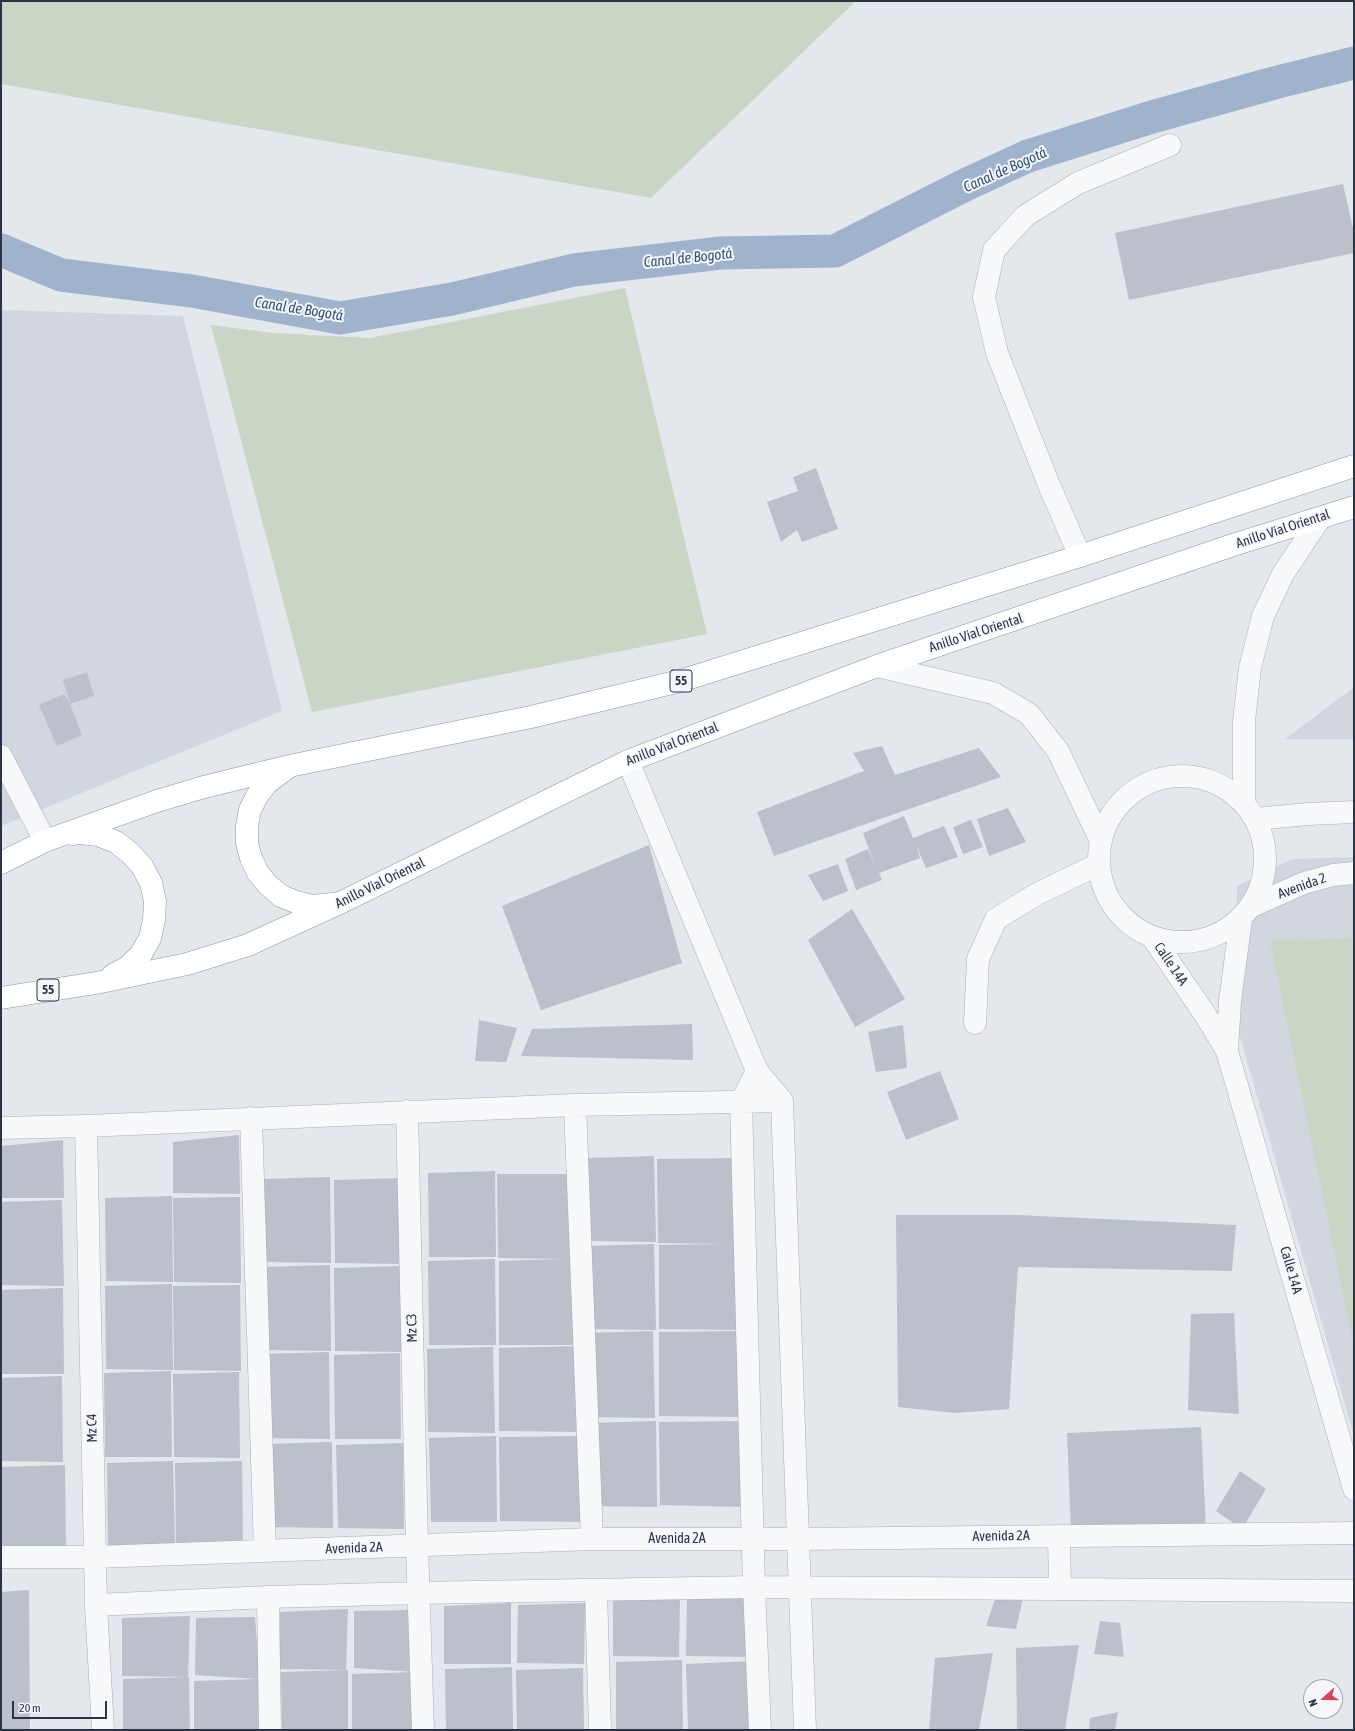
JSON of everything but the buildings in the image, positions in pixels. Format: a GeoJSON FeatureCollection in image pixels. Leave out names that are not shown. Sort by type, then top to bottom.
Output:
{"type":"FeatureCollection","features":[{"type":"Feature","properties":{"kind":"highway","name":"55"},"geometry":{"type":"LineString","coordinates":[[1,863],[45,840],[157,801],[204,787],[294,765],[531,717],[680,681],[1080,556],[1354,466]]}},
{"type":"Feature","properties":{"kind":"highway","name":"Anillo Vial Oriental"},"geometry":{"type":"LineString","coordinates":[[1,998],[96,983],[187,964],[220,954],[282,930],[344,901],[628,761],[877,666],[1233,545],[1354,507]]}},
{"type":"Feature","properties":{"kind":"highway"},"geometry":{"type":"LineString","coordinates":[[294,765],[280,772],[267,783],[257,796],[250,810],[247,826],[247,843],[251,858],[258,873],[268,885],[281,896],[312,906],[328,905],[344,901]]}},
{"type":"Feature","properties":{"kind":"highway"},"geometry":{"type":"LineString","coordinates":[[45,840],[80,833],[98,835],[116,842],[130,852],[142,866],[151,883],[155,902],[154,920],[150,938],[141,954],[128,967],[96,983]]}},
{"type":"Feature","properties":{"kind":"street"},"geometry":{"type":"LineString","coordinates":[[1080,556],[1049,486],[997,353],[984,297],[994,250],[1025,216],[1078,183],[1170,145]]}},
{"type":"Feature","properties":{"kind":"street"},"geometry":{"type":"LineString","coordinates":[[1250,811],[1244,721],[1250,668],[1263,616],[1283,574],[1320,518]]}},
{"type":"Feature","properties":{"kind":"street"},"geometry":{"type":"LineString","coordinates":[[877,666],[992,693],[1029,714],[1058,751],[1100,838]]}},
{"type":"Feature","properties":{"kind":"street"},"geometry":{"type":"LineString","coordinates":[[1,756],[45,840]]}},
{"type":"Feature","properties":{"kind":"street"},"geometry":{"type":"LineString","coordinates":[[628,761],[757,1070],[782,1101],[805,1730]]}},
{"type":"Feature","properties":{"kind":"street"},"geometry":{"type":"LineString","coordinates":[[1153,938],[1132,925],[1115,908],[1104,887],[1099,864],[1100,838],[1110,817],[1126,797],[1148,782],[1173,775],[1199,777],[1224,786],[1250,811],[1264,840],[1266,863],[1261,886],[1246,912]]}},
{"type":"Feature","properties":{"kind":"street"},"geometry":{"type":"LineString","coordinates":[[1250,811],[1308,814],[1354,812]]}},
{"type":"Feature","properties":{"kind":"street"},"geometry":{"type":"LineString","coordinates":[[976,1023],[978,959],[996,919],[1037,894],[1099,864]]}},
{"type":"Feature","properties":{"kind":"street","name":"Avenida 2"},"geometry":{"type":"LineString","coordinates":[[1153,938],[1177,942],[1200,941],[1222,933],[1246,912],[1304,883],[1332,875],[1354,873]]}},
{"type":"Feature","properties":{"kind":"street","name":"Calle 14A"},"geometry":{"type":"LineString","coordinates":[[1227,1051],[1230,1001],[1246,912]]}},
{"type":"Feature","properties":{"kind":"street","name":"Calle 14A"},"geometry":{"type":"LineString","coordinates":[[1153,938],[1206,1016],[1227,1051],[1354,1489]]}},
{"type":"Feature","properties":{"kind":"street"},"geometry":{"type":"LineString","coordinates":[[757,1070],[741,1102],[754,1587],[760,1730]]}},
{"type":"Feature","properties":{"kind":"street"},"geometry":{"type":"LineString","coordinates":[[1,1128],[86,1126],[407,1111],[575,1105],[782,1101]]}},
{"type":"Feature","properties":{"kind":"street"},"geometry":{"type":"LineString","coordinates":[[575,1105],[592,1539]]}},
{"type":"Feature","properties":{"kind":"street","name":"Mz C3"},"geometry":{"type":"LineString","coordinates":[[407,1111],[418,1593],[423,1730]]}},
{"type":"Feature","properties":{"kind":"street"},"geometry":{"type":"LineString","coordinates":[[251,1118],[265,1550]]}},
{"type":"Feature","properties":{"kind":"street","name":"Mz C4"},"geometry":{"type":"LineString","coordinates":[[86,1126],[96,1605],[103,1730]]}},
{"type":"Feature","properties":{"kind":"street","name":"Avenida 2A"},"geometry":{"type":"LineString","coordinates":[[1,1557],[95,1558],[265,1550],[592,1539],[798,1539],[1354,1533]]}},
{"type":"Feature","properties":{"kind":"street"},"geometry":{"type":"LineString","coordinates":[[1059,1536],[1060,1589]]}},
{"type":"Feature","properties":{"kind":"street"},"geometry":{"type":"LineString","coordinates":[[96,1605],[268,1597],[754,1587],[1354,1591]]}},
{"type":"Feature","properties":{"kind":"street"},"geometry":{"type":"LineString","coordinates":[[596,1590],[600,1730]]}},
{"type":"Feature","properties":{"kind":"street"},"geometry":{"type":"LineString","coordinates":[[268,1597],[270,1730]]}},
{"type":"Feature","properties":{"kind":"shaded area"},"geometry":{"type":"Polygon","coordinates":[[[1,310],[183,316],[282,711],[1,826],[1,310]]]}},
{"type":"Feature","properties":{"kind":"shaded area"},"geometry":{"type":"Polygon","coordinates":[[[1354,687],[1354,739],[1285,739],[1354,687]]]}},
{"type":"Feature","properties":{"kind":"shaded area"},"geometry":{"type":"Polygon","coordinates":[[[1354,857],[1354,1436],[1235,1019],[1237,886],[1292,859],[1354,857]]]}},
{"type":"Feature","properties":{"kind":"green space"},"geometry":{"type":"Polygon","coordinates":[[[1,1],[856,1],[651,198],[1,84],[1,1]]]}},
{"type":"Feature","properties":{"kind":"green space"},"geometry":{"type":"Polygon","coordinates":[[[625,288],[707,634],[312,712],[211,325],[273,333],[370,338],[625,288]]]}},
{"type":"Feature","properties":{"kind":"green space"},"geometry":{"type":"Polygon","coordinates":[[[1354,938],[1354,1348],[1270,941],[1354,938]]]}},
{"type":"Feature","properties":{"kind":"waterway","name":"Canal de Bogotá"},"geometry":{"type":"LineString","coordinates":[[1,250],[61,275],[192,291],[340,318],[452,299],[574,270],[721,253],[835,251],[967,184],[1028,156],[1152,117],[1274,83],[1354,63]]}}]}
